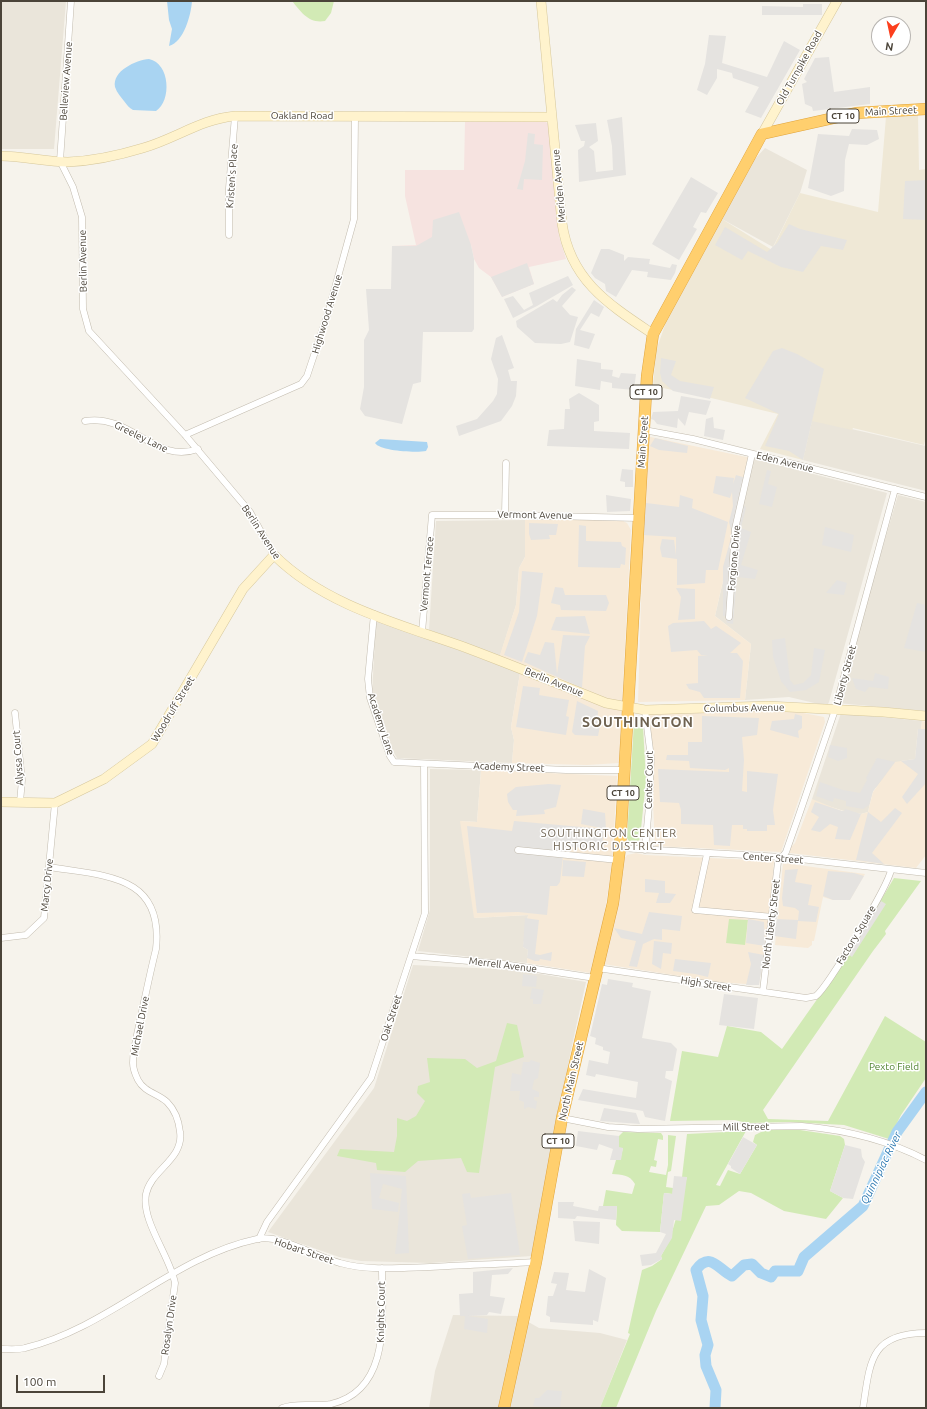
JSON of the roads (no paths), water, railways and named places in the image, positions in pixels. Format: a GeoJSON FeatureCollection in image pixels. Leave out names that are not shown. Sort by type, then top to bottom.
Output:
{"type":"FeatureCollection","features":[{"type":"Feature","properties":{"kind":"highway","name":"Main Street"},"geometry":{"type":"LineString","coordinates":[[619,854],[629,708],[638,518],[648,363],[653,334],[762,134],[856,113],[926,109]]}},
{"type":"Feature","properties":{"kind":"highway","name":"North Main Street"},"geometry":{"type":"LineString","coordinates":[[504,1408],[536,1262],[562,1118],[613,903],[619,854]]}},
{"type":"Feature","properties":{"kind":"main road","name":"Meriden Avenue"},"geometry":{"type":"LineString","coordinates":[[540,1],[562,223],[567,250],[582,275],[598,293],[653,334]]}},
{"type":"Feature","properties":{"kind":"main road","name":"Old Turnpike Road"},"geometry":{"type":"LineString","coordinates":[[762,134],[837,1]]}},
{"type":"Feature","properties":{"kind":"main road","name":"Oakland Road"},"geometry":{"type":"LineString","coordinates":[[1,156],[76,161],[129,152],[158,144],[203,123],[219,118],[235,116],[552,117]]}},
{"type":"Feature","properties":{"kind":"main road","name":"Berlin Avenue"},"geometry":{"type":"LineString","coordinates":[[274,555],[287,568],[317,589],[374,614],[516,666],[606,703],[629,708]]}},
{"type":"Feature","properties":{"kind":"main road","name":"Woodruff Street"},"geometry":{"type":"LineString","coordinates":[[1,802],[55,803],[104,779],[152,744],[243,589],[274,555]]}},
{"type":"Feature","properties":{"kind":"main road","name":"Columbus Avenue"},"geometry":{"type":"LineString","coordinates":[[629,708],[645,710],[768,706],[883,712],[926,716]]}},
{"type":"Feature","properties":{"kind":"street","name":"Belleview Avenue"},"geometry":{"type":"LineString","coordinates":[[60,161],[71,1]]}},
{"type":"Feature","properties":{"kind":"street","name":"Kristen's Place"},"geometry":{"type":"LineString","coordinates":[[229,235],[229,188],[235,116]]}},
{"type":"Feature","properties":{"kind":"street","name":"Highwood Avenue"},"geometry":{"type":"LineString","coordinates":[[185,435],[302,384],[307,376],[328,313],[354,219],[355,116]]}},
{"type":"Feature","properties":{"kind":"street","name":"Berlin Avenue"},"geometry":{"type":"LineString","coordinates":[[60,161],[73,187],[82,217],[83,309],[89,331],[198,449],[250,512],[274,555]]}},
{"type":"Feature","properties":{"kind":"street","name":"Greeley Lane"},"geometry":{"type":"LineString","coordinates":[[85,421],[97,419],[118,424],[165,450],[181,453],[198,449]]}},
{"type":"Feature","properties":{"kind":"street","name":"Eden Avenue"},"geometry":{"type":"LineString","coordinates":[[644,430],[752,454],[926,497]]}},
{"type":"Feature","properties":{"kind":"street","name":"Forgione Drive"},"geometry":{"type":"LineString","coordinates":[[729,617],[735,529],[752,454]]}},
{"type":"Feature","properties":{"kind":"street"},"geometry":{"type":"LineString","coordinates":[[505,514],[506,463]]}},
{"type":"Feature","properties":{"kind":"street","name":"Liberty Street"},"geometry":{"type":"LineString","coordinates":[[782,857],[786,852],[835,710],[895,489]]}},
{"type":"Feature","properties":{"kind":"street","name":"Vermont Avenue"},"geometry":{"type":"LineString","coordinates":[[432,515],[505,514],[638,518]]}},
{"type":"Feature","properties":{"kind":"street","name":"Vermont Terrace"},"geometry":{"type":"LineString","coordinates":[[422,632],[432,515]]}},
{"type":"Feature","properties":{"kind":"street","name":"Academy Lane"},"geometry":{"type":"LineString","coordinates":[[374,614],[368,679],[370,698],[390,756],[394,762]]}},
{"type":"Feature","properties":{"kind":"street","name":"Center Court"},"geometry":{"type":"LineString","coordinates":[[645,710],[651,758],[645,850]]}},
{"type":"Feature","properties":{"kind":"street","name":"Alyssa Court"},"geometry":{"type":"LineString","coordinates":[[15,713],[22,780],[20,802]]}},
{"type":"Feature","properties":{"kind":"street","name":"Academy Street"},"geometry":{"type":"LineString","coordinates":[[394,762],[566,770],[624,770]]}},
{"type":"Feature","properties":{"kind":"street","name":"Oak Street"},"geometry":{"type":"LineString","coordinates":[[259,1239],[267,1222],[371,1078],[425,913],[424,764]]}},
{"type":"Feature","properties":{"kind":"street","name":"Marcy Drive"},"geometry":{"type":"LineString","coordinates":[[1,938],[26,936],[44,918],[55,803]]}},
{"type":"Feature","properties":{"kind":"street","name":"Center Street"},"geometry":{"type":"LineString","coordinates":[[518,850],[619,854],[645,850],[782,857],[926,873]]}},
{"type":"Feature","properties":{"kind":"street"},"geometry":{"type":"LineString","coordinates":[[707,854],[695,910],[773,917]]}},
{"type":"Feature","properties":{"kind":"street","name":"North Liberty Street"},"geometry":{"type":"LineString","coordinates":[[763,991],[773,917],[778,862],[782,857]]}},
{"type":"Feature","properties":{"kind":"street","name":"Michael Drive"},"geometry":{"type":"LineString","coordinates":[[49,867],[119,879],[134,887],[142,895],[154,915],[157,933],[156,949],[135,1047],[133,1064],[138,1082],[150,1092],[167,1102],[178,1118],[181,1134],[178,1148],[170,1162],[149,1185],[146,1195],[146,1206],[150,1220],[173,1273]]}},
{"type":"Feature","properties":{"kind":"street","name":"Factory Square"},"geometry":{"type":"LineString","coordinates":[[816,996],[864,922],[888,881],[891,870]]}},
{"type":"Feature","properties":{"kind":"street","name":"Merrell Avenue"},"geometry":{"type":"LineString","coordinates":[[412,956],[596,973]]}},
{"type":"Feature","properties":{"kind":"street","name":"High Street"},"geometry":{"type":"LineString","coordinates":[[596,973],[763,991],[806,998],[816,996]]}},
{"type":"Feature","properties":{"kind":"street","name":"Mill Street"},"geometry":{"type":"LineString","coordinates":[[562,1118],[608,1127],[638,1129],[808,1127],[853,1132],[895,1145],[926,1160]]}},
{"type":"Feature","properties":{"kind":"street","name":"Hobart Street"},"geometry":{"type":"LineString","coordinates":[[1,1349],[24,1348],[72,1332],[173,1273],[227,1248],[259,1239],[281,1241],[319,1257],[342,1264],[382,1268],[536,1262]]}},
{"type":"Feature","properties":{"kind":"street","name":"Knights Court"},"geometry":{"type":"LineString","coordinates":[[282,1408],[296,1405],[330,1404],[342,1400],[352,1394],[368,1379],[374,1370],[381,1347],[382,1268]]}},
{"type":"Feature","properties":{"kind":"street","name":"Rosalyn Drive"},"geometry":{"type":"LineString","coordinates":[[159,1376],[164,1364],[176,1283],[173,1273]]}},
{"type":"Feature","properties":{"kind":"street"},"geometry":{"type":"LineString","coordinates":[[863,1408],[871,1363],[877,1351],[885,1342],[895,1337],[908,1333],[926,1333]]}},
{"type":"Feature","properties":{"kind":"water"},"geometry":{"type":"Polygon","coordinates":[[[167,1],[192,1],[190,13],[183,34],[169,46],[172,29],[169,20],[167,1]]]}},
{"type":"Feature","properties":{"kind":"water"},"geometry":{"type":"Polygon","coordinates":[[[149,59],[156,62],[161,67],[165,75],[165,99],[156,111],[133,110],[118,93],[115,87],[115,81],[117,76],[126,67],[149,59]]]}},
{"type":"Feature","properties":{"kind":"water"},"geometry":{"type":"Polygon","coordinates":[[[380,439],[427,442],[428,447],[426,451],[421,452],[391,450],[378,446],[375,443],[380,439]]]}},
{"type":"Feature","properties":{"kind":"waterway","name":"Quinnipiac River"},"geometry":{"type":"LineString","coordinates":[[715,1408],[716,1390],[706,1366],[705,1355],[708,1345],[701,1320],[703,1296],[696,1270],[706,1262],[710,1262],[714,1263],[732,1276],[744,1265],[752,1264],[761,1273],[771,1277],[775,1271],[798,1271],[804,1257],[863,1206],[897,1132],[926,1092]]}},
{"type":"Feature","properties":{"kind":"district","name":"SOUTHINGTON"},"geometry":{"type":"Point","coordinates":[638,722]}},
{"type":"Feature","properties":{"kind":"district","name":"SOUTHINGTON CENTER HISTORIC DISTRICT"},"geometry":{"type":"Point","coordinates":[609,839]}},
{"type":"Feature","properties":{"kind":"park label","name":"Pexto Field"},"geometry":{"type":"Point","coordinates":[894,1067]}}]}
